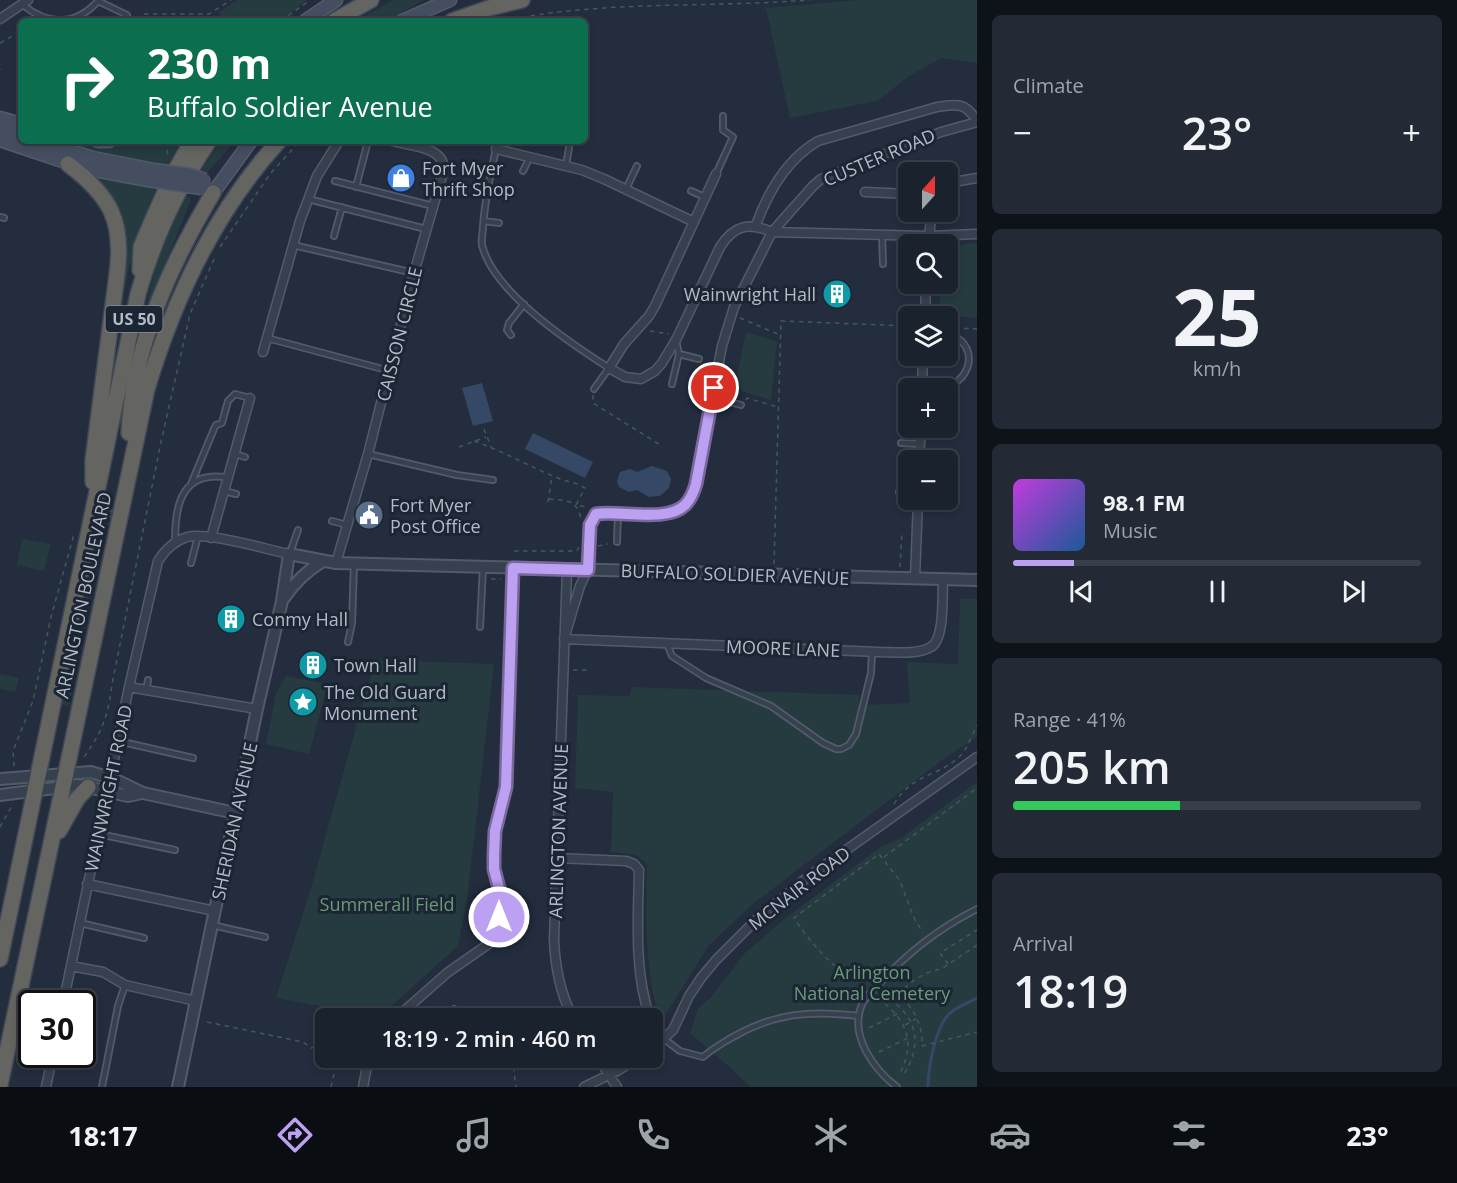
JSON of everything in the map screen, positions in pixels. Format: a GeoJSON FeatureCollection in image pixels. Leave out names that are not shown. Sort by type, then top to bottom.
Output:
{"type":"FeatureCollection","features":[{"type":"Feature","properties":{"kind":"highway"},"geometry":{"type":"LineString","coordinates":[[339,18],[371,0]]}},
{"type":"Feature","properties":{"kind":"highway"},"geometry":{"type":"LineString","coordinates":[[462,18],[522,0]]}},
{"type":"Feature","properties":{"kind":"highway"},"geometry":{"type":"LineString","coordinates":[[138,294],[141,247],[167,186],[190,144]]}},
{"type":"Feature","properties":{"kind":"highway","name":"ARLINGTON BOULEVARD"},"geometry":{"type":"LineString","coordinates":[[0,959],[138,294],[165,218],[207,144]]}},
{"type":"Feature","properties":{"kind":"highway","name":"ARLINGTON BOULEVARD"},"geometry":{"type":"LineString","coordinates":[[0,1085],[147,389],[165,334],[196,263],[247,180],[277,144]]}},
{"type":"Feature","properties":{"kind":"highway"},"geometry":{"type":"LineString","coordinates":[[68,164],[91,182],[103,196],[115,220],[119,244],[93,460],[94,509]]}},
{"type":"Feature","properties":{"kind":"highway"},"geometry":{"type":"LineString","coordinates":[[126,484],[130,413],[151,319],[176,257],[209,187]]}},
{"type":"Feature","properties":{"kind":"highway"},"geometry":{"type":"LineString","coordinates":[[49,850],[74,803],[88,787]]}},
{"type":"Feature","properties":{"kind":"main road"},"geometry":{"type":"LineString","coordinates":[[309,18],[336,0]]}},
{"type":"Feature","properties":{"kind":"main road"},"geometry":{"type":"LineString","coordinates":[[409,18],[450,0]]}},
{"type":"Feature","properties":{"kind":"main road"},"geometry":{"type":"LineString","coordinates":[[0,117],[18,123]]}},
{"type":"Feature","properties":{"kind":"main road"},"geometry":{"type":"LineString","coordinates":[[2,138],[18,135]]}},
{"type":"Feature","properties":{"kind":"main road"},"geometry":{"type":"LineString","coordinates":[[2,138],[68,164],[104,173],[151,175]]}},
{"type":"Feature","properties":{"kind":"main road"},"geometry":{"type":"LineString","coordinates":[[48,144],[151,175],[209,187],[248,144]]}},
{"type":"Feature","properties":{"kind":"street"},"geometry":{"type":"LineString","coordinates":[[0,19],[22,2]]}},
{"type":"Feature","properties":{"kind":"street"},"geometry":{"type":"LineString","coordinates":[[756,225],[763,205],[792,160],[804,149],[818,141],[937,107],[957,104],[971,112],[977,122]]}},
{"type":"Feature","properties":{"kind":"street","name":"CUSTER ROAD"},"geometry":{"type":"LineString","coordinates":[[588,570],[592,519],[596,514],[664,514],[685,506],[692,496],[722,346],[731,314],[772,232],[821,179],[940,132],[977,122]]}},
{"type":"Feature","properties":{"kind":"street"},"geometry":{"type":"LineString","coordinates":[[263,352],[308,199],[317,176],[337,144]]}},
{"type":"Feature","properties":{"kind":"street","name":"CAISSON CIRCLE"},"geometry":{"type":"LineString","coordinates":[[336,562],[368,454],[414,273],[444,169],[441,156],[403,144]]}},
{"type":"Feature","properties":{"kind":"street"},"geometry":{"type":"LineString","coordinates":[[497,145],[530,158],[593,174],[694,222]]}},
{"type":"Feature","properties":{"kind":"street"},"geometry":{"type":"LineString","coordinates":[[716,174],[655,306],[624,344],[609,368],[625,377],[641,379],[655,371],[662,363],[677,338],[720,247],[727,236],[744,227],[756,225],[772,232],[898,237]]}},
{"type":"Feature","properties":{"kind":"street"},"geometry":{"type":"LineString","coordinates":[[958,181],[977,178]]}},
{"type":"Feature","properties":{"kind":"street"},"geometry":{"type":"LineString","coordinates":[[866,192],[898,193]]}},
{"type":"Feature","properties":{"kind":"street"},"geometry":{"type":"LineString","coordinates":[[958,236],[977,234]]}},
{"type":"Feature","properties":{"kind":"street"},"geometry":{"type":"LineString","coordinates":[[211,538],[250,398]]}},
{"type":"Feature","properties":{"kind":"street"},"geometry":{"type":"LineString","coordinates":[[920,438],[920,450]]}},
{"type":"Feature","properties":{"kind":"street"},"geometry":{"type":"LineString","coordinates":[[915,578],[918,510]]}},
{"type":"Feature","properties":{"kind":"street","name":"BUFFALO SOLDIER AVENUE"},"geometry":{"type":"LineString","coordinates":[[175,542],[198,536],[323,561],[354,563],[977,580]]}},
{"type":"Feature","properties":{"kind":"street","name":"WAINWRIGHT ROAD"},"geometry":{"type":"LineString","coordinates":[[66,990],[154,573],[165,550],[175,542]]}},
{"type":"Feature","properties":{"kind":"street","name":"SHERIDAN AVENUE"},"geometry":{"type":"LineString","coordinates":[[178,1087],[257,709],[282,601],[289,554]]}},
{"type":"Feature","properties":{"kind":"street"},"geometry":{"type":"LineString","coordinates":[[282,601],[294,583],[309,569],[323,561]]}},
{"type":"Feature","properties":{"kind":"street"},"geometry":{"type":"LineString","coordinates":[[410,1008],[497,938],[501,896],[494,869],[495,831],[506,787],[513,568]]}},
{"type":"Feature","properties":{"kind":"street","name":"ARLINGTON AVENUE"},"geometry":{"type":"LineString","coordinates":[[567,569],[555,962],[559,986],[569,1008]]}},
{"type":"Feature","properties":{"kind":"street","name":"ARLINGTON AVENUE"},"geometry":{"type":"LineString","coordinates":[[564,639],[580,586],[588,570]]}},
{"type":"Feature","properties":{"kind":"street","name":"MOORE LANE"},"geometry":{"type":"LineString","coordinates":[[564,639],[872,652],[918,651],[932,647],[938,639],[943,579]]}},
{"type":"Feature","properties":{"kind":"street"},"geometry":{"type":"LineString","coordinates":[[129,687],[257,709]]}},
{"type":"Feature","properties":{"kind":"street","name":"MCNAIR ROAD"},"geometry":{"type":"LineString","coordinates":[[664,1039],[674,1028],[689,996],[701,978],[757,919],[804,880],[977,757]]}},
{"type":"Feature","properties":{"kind":"street"},"geometry":{"type":"LineString","coordinates":[[0,778],[36,782],[64,780],[91,772],[143,793],[235,813]]}},
{"type":"Feature","properties":{"kind":"street"},"geometry":{"type":"LineString","coordinates":[[64,780],[128,796],[143,793]]}},
{"type":"Feature","properties":{"kind":"street"},"geometry":{"type":"LineString","coordinates":[[0,795],[36,782]]}},
{"type":"Feature","properties":{"kind":"street"},"geometry":{"type":"LineString","coordinates":[[557,858],[626,861],[634,864],[639,870],[638,923],[641,975],[648,1008]]}},
{"type":"Feature","properties":{"kind":"street"},"geometry":{"type":"LineString","coordinates":[[87,884],[215,911]]}},
{"type":"Feature","properties":{"kind":"street"},"geometry":{"type":"LineString","coordinates":[[71,966],[103,972],[125,986],[196,1001]]}},
{"type":"Feature","properties":{"kind":"street"},"geometry":{"type":"LineString","coordinates":[[46,1087],[49,1068]]}},
{"type":"Feature","properties":{"kind":"street"},"geometry":{"type":"LineString","coordinates":[[363,1087],[367,1068]]}},
{"type":"Feature","properties":{"kind":"street"},"geometry":{"type":"LineString","coordinates":[[604,1068],[617,1087]]}},
{"type":"Feature","properties":{"kind":"street"},"geometry":{"type":"LineString","coordinates":[[584,1087],[619,1068]]}},
{"type":"Feature","properties":{"kind":"lane"},"geometry":{"type":"LineString","coordinates":[[82,18],[98,0],[128,15],[126,18]]}},
{"type":"Feature","properties":{"kind":"lane"},"geometry":{"type":"LineString","coordinates":[[22,2],[34,14],[46,18]]}},
{"type":"Feature","properties":{"kind":"lane"},"geometry":{"type":"LineString","coordinates":[[716,174],[733,137],[723,130],[723,116]]}},
{"type":"Feature","properties":{"kind":"lane"},"geometry":{"type":"LineString","coordinates":[[356,187],[367,144]]}},
{"type":"Feature","properties":{"kind":"lane"},"geometry":{"type":"LineString","coordinates":[[566,166],[570,144]]}},
{"type":"Feature","properties":{"kind":"lane"},"geometry":{"type":"LineString","coordinates":[[497,145],[486,196],[482,244],[496,275],[524,304],[582,350],[609,368],[594,388]]}},
{"type":"Feature","properties":{"kind":"lane"},"geometry":{"type":"LineString","coordinates":[[523,171],[530,158]]}},
{"type":"Feature","properties":{"kind":"lane"},"geometry":{"type":"LineString","coordinates":[[626,189],[637,166]]}},
{"type":"Feature","properties":{"kind":"lane"},"geometry":{"type":"LineString","coordinates":[[335,181],[433,206]]}},
{"type":"Feature","properties":{"kind":"lane"},"geometry":{"type":"LineString","coordinates":[[691,191],[706,198]]}},
{"type":"Feature","properties":{"kind":"lane"},"geometry":{"type":"LineString","coordinates":[[308,199],[426,230]]}},
{"type":"Feature","properties":{"kind":"lane"},"geometry":{"type":"LineString","coordinates":[[334,236],[342,207]]}},
{"type":"Feature","properties":{"kind":"lane"},"geometry":{"type":"LineString","coordinates":[[484,221],[499,223]]}},
{"type":"Feature","properties":{"kind":"lane"},"geometry":{"type":"LineString","coordinates":[[882,235],[883,264]]}},
{"type":"Feature","properties":{"kind":"lane"},"geometry":{"type":"LineString","coordinates":[[293,245],[414,273]]}},
{"type":"Feature","properties":{"kind":"lane"},"geometry":{"type":"LineString","coordinates":[[512,335],[507,330],[509,323],[524,304]]}},
{"type":"Feature","properties":{"kind":"lane"},"geometry":{"type":"LineString","coordinates":[[267,338],[390,371]]}},
{"type":"Feature","properties":{"kind":"lane"},"geometry":{"type":"LineString","coordinates":[[672,384],[679,354],[677,338]]}},
{"type":"Feature","properties":{"kind":"lane"},"geometry":{"type":"LineString","coordinates":[[958,339],[967,347],[968,363],[963,376],[958,381]]}},
{"type":"Feature","properties":{"kind":"lane"},"geometry":{"type":"LineString","coordinates":[[679,354],[699,359]]}},
{"type":"Feature","properties":{"kind":"lane"},"geometry":{"type":"LineString","coordinates":[[175,542],[175,519],[179,504],[191,484],[214,429],[222,423],[228,401],[235,393],[250,398]]}},
{"type":"Feature","properties":{"kind":"lane"},"geometry":{"type":"LineString","coordinates":[[712,397],[741,405]]}},
{"type":"Feature","properties":{"kind":"lane"},"geometry":{"type":"LineString","coordinates":[[901,443],[920,444]]}},
{"type":"Feature","properties":{"kind":"lane"},"geometry":{"type":"LineString","coordinates":[[235,454],[245,457]]}},
{"type":"Feature","properties":{"kind":"lane"},"geometry":{"type":"LineString","coordinates":[[368,454],[457,476],[493,480]]}},
{"type":"Feature","properties":{"kind":"lane"},"geometry":{"type":"LineString","coordinates":[[191,484],[208,477],[228,477]]}},
{"type":"Feature","properties":{"kind":"lane"},"geometry":{"type":"LineString","coordinates":[[224,491],[236,494]]}},
{"type":"Feature","properties":{"kind":"lane"},"geometry":{"type":"LineString","coordinates":[[94,509],[120,515]]}},
{"type":"Feature","properties":{"kind":"lane"},"geometry":{"type":"LineString","coordinates":[[617,542],[618,513]]}},
{"type":"Feature","properties":{"kind":"lane"},"geometry":{"type":"LineString","coordinates":[[332,520],[347,525]]}},
{"type":"Feature","properties":{"kind":"lane"},"geometry":{"type":"LineString","coordinates":[[289,554],[298,530]]}},
{"type":"Feature","properties":{"kind":"lane"},"geometry":{"type":"LineString","coordinates":[[191,563],[198,536]]}},
{"type":"Feature","properties":{"kind":"lane"},"geometry":{"type":"LineString","coordinates":[[348,642],[353,613],[354,563]]}},
{"type":"Feature","properties":{"kind":"lane"},"geometry":{"type":"LineString","coordinates":[[480,627],[483,567]]}},
{"type":"Feature","properties":{"kind":"lane"},"geometry":{"type":"LineString","coordinates":[[667,644],[672,656],[706,678],[771,706],[823,743],[836,749],[849,745],[856,734],[871,673],[872,652]]}},
{"type":"Feature","properties":{"kind":"lane"},"geometry":{"type":"LineString","coordinates":[[146,691],[148,680]]}},
{"type":"Feature","properties":{"kind":"lane"},"geometry":{"type":"LineString","coordinates":[[118,741],[193,758]]}},
{"type":"Feature","properties":{"kind":"lane"},"geometry":{"type":"LineString","coordinates":[[98,834],[175,850]]}},
{"type":"Feature","properties":{"kind":"lane"},"geometry":{"type":"LineString","coordinates":[[897,1087],[882,1074],[870,1057],[859,1033],[861,1006],[904,958],[952,923],[977,909]]}},
{"type":"Feature","properties":{"kind":"lane"},"geometry":{"type":"LineString","coordinates":[[80,923],[144,938]]}},
{"type":"Feature","properties":{"kind":"lane"},"geometry":{"type":"LineString","coordinates":[[212,925],[265,937]]}},
{"type":"Feature","properties":{"kind":"lane"},"geometry":{"type":"LineString","coordinates":[[102,1087],[118,1006],[125,986]]}},
{"type":"Feature","properties":{"kind":"lane"},"geometry":{"type":"LineString","coordinates":[[664,1039],[680,1051],[703,1057],[712,1049],[747,1029],[782,1017],[821,1012],[859,1016]]}},
{"type":"Feature","properties":{"kind":"path"},"geometry":{"type":"LineString","coordinates":[[144,14],[209,15],[231,0]]}},
{"type":"Feature","properties":{"kind":"path"},"geometry":{"type":"LineString","coordinates":[[285,18],[310,0]]}},
{"type":"Feature","properties":{"kind":"path"},"geometry":{"type":"LineString","coordinates":[[515,18],[583,7],[810,0]]}},
{"type":"Feature","properties":{"kind":"path"},"geometry":{"type":"LineString","coordinates":[[0,43],[18,33]]}},
{"type":"Feature","properties":{"kind":"path"},"geometry":{"type":"LineString","coordinates":[[81,760],[96,739],[107,716],[156,465],[190,314],[216,254],[264,183],[297,144]]}},
{"type":"Feature","properties":{"kind":"path"},"geometry":{"type":"LineString","coordinates":[[731,314],[781,335]]}},
{"type":"Feature","properties":{"kind":"path"},"geometry":{"type":"LineString","coordinates":[[774,568],[781,321],[898,326]]}},
{"type":"Feature","properties":{"kind":"path"},"geometry":{"type":"LineString","coordinates":[[637,328],[677,338]]}},
{"type":"Feature","properties":{"kind":"path"},"geometry":{"type":"LineString","coordinates":[[958,328],[977,329]]}},
{"type":"Feature","properties":{"kind":"path"},"geometry":{"type":"LineString","coordinates":[[594,388],[593,403],[662,446]]}},
{"type":"Feature","properties":{"kind":"path"},"geometry":{"type":"LineString","coordinates":[[741,405],[747,398],[779,407]]}},
{"type":"Feature","properties":{"kind":"path"},"geometry":{"type":"LineString","coordinates":[[484,429],[491,447]]}},
{"type":"Feature","properties":{"kind":"path"},"geometry":{"type":"LineString","coordinates":[[459,447],[486,437]]}},
{"type":"Feature","properties":{"kind":"path"},"geometry":{"type":"LineString","coordinates":[[474,441],[585,488],[576,506]]}},
{"type":"Feature","properties":{"kind":"path"},"geometry":{"type":"LineString","coordinates":[[552,475],[548,501],[571,501],[576,506],[582,522]]}},
{"type":"Feature","properties":{"kind":"path"},"geometry":{"type":"LineString","coordinates":[[576,506],[592,507]]}},
{"type":"Feature","properties":{"kind":"path"},"geometry":{"type":"LineString","coordinates":[[14,767],[13,752],[33,701],[51,617],[76,531]]}},
{"type":"Feature","properties":{"kind":"path"},"geometry":{"type":"LineString","coordinates":[[900,571],[902,532]]}},
{"type":"Feature","properties":{"kind":"path"},"geometry":{"type":"LineString","coordinates":[[597,546],[617,542]]}},
{"type":"Feature","properties":{"kind":"path"},"geometry":{"type":"LineString","coordinates":[[514,551],[577,551],[581,545]]}},
{"type":"Feature","properties":{"kind":"path"},"geometry":{"type":"LineString","coordinates":[[487,579],[507,580]]}},
{"type":"Feature","properties":{"kind":"path"},"geometry":{"type":"LineString","coordinates":[[563,669],[588,670]]}},
{"type":"Feature","properties":{"kind":"path"},"geometry":{"type":"LineString","coordinates":[[882,858],[977,788]]}},
{"type":"Feature","properties":{"kind":"path"},"geometry":{"type":"LineString","coordinates":[[0,826],[14,802]]}},
{"type":"Feature","properties":{"kind":"path"},"geometry":{"type":"LineString","coordinates":[[866,988],[842,973],[823,956],[794,918],[879,854],[900,881],[923,934]]}},
{"type":"Feature","properties":{"kind":"path"},"geometry":{"type":"LineString","coordinates":[[948,964],[940,953],[977,930]]}},
{"type":"Feature","properties":{"kind":"path"},"geometry":{"type":"LineString","coordinates":[[977,945],[948,964],[914,980],[898,994],[908,1004],[917,1019],[921,1029],[922,1047],[977,1032]]}},
{"type":"Feature","properties":{"kind":"path"},"geometry":{"type":"LineString","coordinates":[[878,998],[897,1014],[908,1038],[907,1057],[900,1076],[909,1064],[914,1049],[915,1032],[911,1022],[899,1006],[881,995]]}},
{"type":"Feature","properties":{"kind":"path"},"geometry":{"type":"LineString","coordinates":[[869,1028],[897,1014]]}},
{"type":"Feature","properties":{"kind":"path"},"geometry":{"type":"LineString","coordinates":[[904,1025],[917,1019]]}},
{"type":"Feature","properties":{"kind":"path"},"geometry":{"type":"LineString","coordinates":[[207,1022],[303,1042],[311,1048],[315,1047]]}},
{"type":"Feature","properties":{"kind":"path"},"geometry":{"type":"LineString","coordinates":[[879,1052],[908,1038]]}},
{"type":"Feature","properties":{"kind":"path"},"geometry":{"type":"LineString","coordinates":[[331,1087],[335,1068]]}},
{"type":"Feature","properties":{"kind":"path"},"geometry":{"type":"LineString","coordinates":[[513,1068],[516,1087]]}},
{"type":"Feature","properties":{"kind":"green space"},"geometry":{"type":"Polygon","coordinates":[[[237,0],[307,0],[285,18],[218,18],[220,12],[237,0]]]}},
{"type":"Feature","properties":{"kind":"green space"},"geometry":{"type":"Polygon","coordinates":[[[394,0],[424,0],[392,18],[360,18],[394,0]]]}},
{"type":"Feature","properties":{"kind":"green space"},"geometry":{"type":"Polygon","coordinates":[[[858,0],[977,0],[977,63],[941,58],[908,77],[877,101],[790,118],[766,8],[858,0]]]}},
{"type":"Feature","properties":{"kind":"green space"},"geometry":{"type":"Polygon","coordinates":[[[62,144],[115,146],[179,144],[156,188],[132,257],[106,409],[124,264],[99,183],[101,180],[150,187],[160,166],[103,157],[62,144]]]}},
{"type":"Feature","properties":{"kind":"green space"},"geometry":{"type":"Polygon","coordinates":[[[219,144],[232,144],[207,173],[200,172],[219,144]]]}},
{"type":"Feature","properties":{"kind":"green space"},"geometry":{"type":"Polygon","coordinates":[[[186,197],[191,200],[146,312],[156,267],[186,197]]]}},
{"type":"Feature","properties":{"kind":"green space"},"geometry":{"type":"Polygon","coordinates":[[[977,243],[977,318],[958,316],[958,306],[940,306],[940,294],[958,294],[958,245],[977,243]]]}},
{"type":"Feature","properties":{"kind":"green space"},"geometry":{"type":"Polygon","coordinates":[[[746,332],[777,341],[771,400],[734,389],[746,332]]]}},
{"type":"Feature","properties":{"kind":"green space"},"geometry":{"type":"Polygon","coordinates":[[[22,539],[51,544],[44,571],[17,565],[22,539]]]}},
{"type":"Feature","properties":{"kind":"green space"},"geometry":{"type":"Polygon","coordinates":[[[95,543],[98,544],[69,706],[61,704],[95,543]]]}},
{"type":"Feature","properties":{"kind":"green space"},"geometry":{"type":"Polygon","coordinates":[[[960,599],[977,599],[977,737],[942,760],[754,903],[709,945],[663,1019],[663,1008],[657,1008],[655,1003],[649,964],[647,864],[636,855],[611,852],[613,792],[575,788],[578,695],[630,696],[632,687],[859,695],[859,705],[910,703],[907,662],[958,664],[960,599]]]}},
{"type":"Feature","properties":{"kind":"green space","name":"Summerall Field"},"geometry":{"type":"Polygon","coordinates":[[[375,660],[494,664],[467,900],[458,946],[389,1008],[330,1008],[276,998],[311,888],[375,660]]]}},
{"type":"Feature","properties":{"kind":"green space"},"geometry":{"type":"Polygon","coordinates":[[[0,674],[19,678],[15,692],[0,689],[0,674]]]}},
{"type":"Feature","properties":{"kind":"green space"},"geometry":{"type":"Polygon","coordinates":[[[286,676],[328,684],[309,754],[266,744],[276,693],[286,676]]]}},
{"type":"Feature","properties":{"kind":"green space","name":"Arlington National Cemetery"},"geometry":{"type":"Polygon","coordinates":[[[977,782],[977,1087],[750,1087],[690,1033],[698,1009],[711,997],[745,953],[787,917],[882,846],[901,838],[977,782]]]}},
{"type":"Feature","properties":{"kind":"water"},"geometry":{"type":"Polygon","coordinates":[[[482,383],[493,421],[473,426],[462,388],[482,383]]]}},
{"type":"Feature","properties":{"kind":"water"},"geometry":{"type":"Polygon","coordinates":[[[533,433],[593,462],[585,478],[525,449],[533,433]]]}},
{"type":"Feature","properties":{"kind":"water"},"geometry":{"type":"Polygon","coordinates":[[[652,466],[667,471],[671,479],[669,488],[660,496],[649,497],[637,490],[629,492],[619,487],[617,481],[620,472],[630,469],[637,472],[652,466]]]}},
{"type":"Feature","properties":{"kind":"waterway"},"geometry":{"type":"LineString","coordinates":[[928,1087],[933,1050],[943,1022],[954,1010],[977,998]]}},
{"type":"Feature","properties":{"kind":"place","name":"Fort Myer Thrift Shop"},"geometry":{"type":"Point","coordinates":[401,178]}},
{"type":"Feature","properties":{"kind":"place","name":"Wainwright Hall"},"geometry":{"type":"Point","coordinates":[837,294]}},
{"type":"Feature","properties":{"kind":"place","name":"Fort Myer Post Office"},"geometry":{"type":"Point","coordinates":[369,515]}},
{"type":"Feature","properties":{"kind":"place","name":"Conmy Hall"},"geometry":{"type":"Point","coordinates":[231,619]}},
{"type":"Feature","properties":{"kind":"place","name":"Town Hall"},"geometry":{"type":"Point","coordinates":[313,665]}},
{"type":"Feature","properties":{"kind":"place","name":"The Old Guard Monument"},"geometry":{"type":"Point","coordinates":[303,702]}},
{"type":"Feature","properties":{"kind":"route"},"geometry":{"type":"LineString","coordinates":[[499,917],[501,896],[494,869],[495,831],[506,787],[513,568],[588,570],[590,525],[596,514],[664,514],[685,506],[696,484],[714,388]]}}]}
